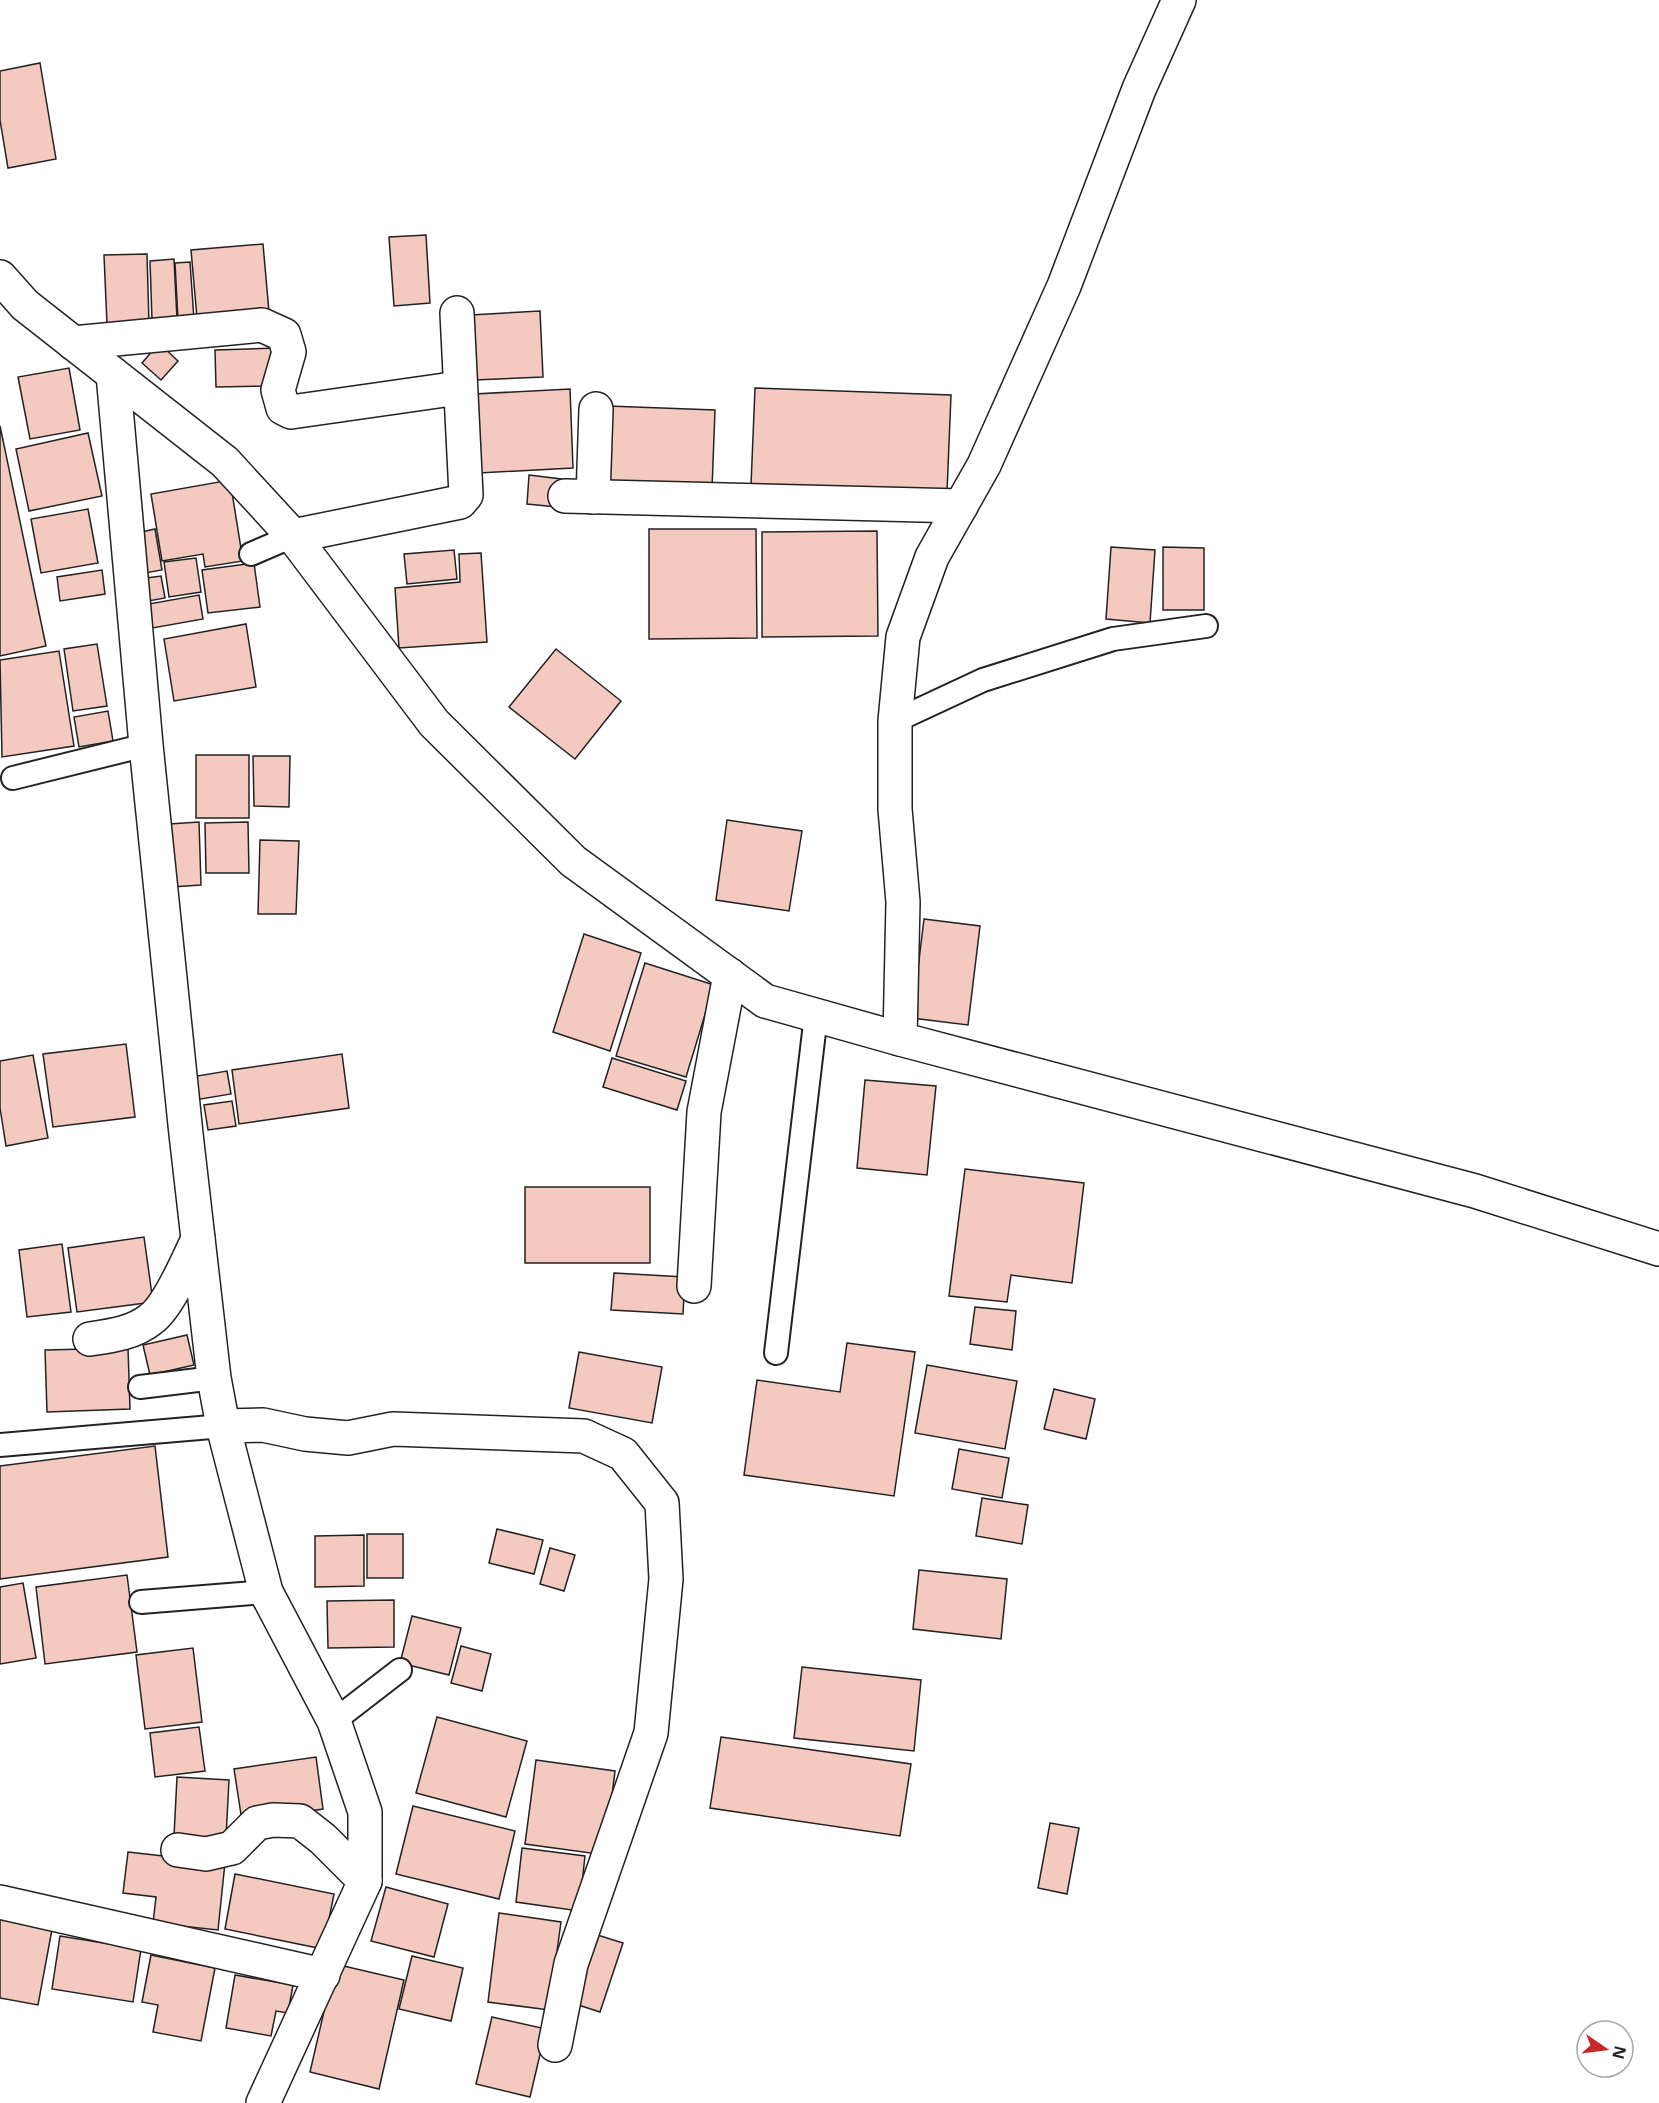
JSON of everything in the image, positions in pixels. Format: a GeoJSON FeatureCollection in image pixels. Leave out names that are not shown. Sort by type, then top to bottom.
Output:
{"type":"FeatureCollection","features":[{"type":"Feature","properties":{"kind":"street"},"geometry":{"type":"LineString","coordinates":[[900,1040],[903,903],[895,809],[895,721],[903,637],[932,557],[984,465],[1064,286],[1139,89],[1179,0]]}},
{"type":"Feature","properties":{"kind":"street"},"geometry":{"type":"LineString","coordinates":[[0,277],[25,305],[225,462],[293,536],[434,723],[573,861],[765,1001],[900,1040],[1475,1191],[1659,1249]]}},
{"type":"Feature","properties":{"kind":"street"},"geometry":{"type":"LineString","coordinates":[[293,536],[460,502],[466,495],[457,313]]}},
{"type":"Feature","properties":{"kind":"street"},"geometry":{"type":"LineString","coordinates":[[73,343],[262,325],[284,335],[289,352],[278,390],[283,408],[291,412],[459,388]]}},
{"type":"Feature","properties":{"kind":"street"},"geometry":{"type":"LineString","coordinates":[[113,374],[146,745],[214,1378],[223,1426],[266,1593],[334,1721],[366,1812],[365,1881],[263,2103]]}},
{"type":"Feature","properties":{"kind":"street"},"geometry":{"type":"LineString","coordinates":[[596,409],[579,496],[961,506]]}},
{"type":"Feature","properties":{"kind":"street"},"geometry":{"type":"LineString","coordinates":[[694,1286],[704,1112],[730,975]]}},
{"type":"Feature","properties":{"kind":"street"},"geometry":{"type":"LineString","coordinates":[[90,1339],[123,1334],[152,1319],[177,1282],[198,1239]]}},
{"type":"Feature","properties":{"kind":"street"},"geometry":{"type":"LineString","coordinates":[[223,1426],[264,1425],[305,1434],[348,1438],[393,1429],[584,1436],[623,1454],[662,1503],[666,1579],[651,1733],[572,1964],[555,2045]]}},
{"type":"Feature","properties":{"kind":"street"},"geometry":{"type":"LineString","coordinates":[[178,1850],[206,1854],[232,1848],[257,1823],[273,1820],[300,1821],[323,1839],[365,1881]]}},
{"type":"Feature","properties":{"kind":"street"},"geometry":{"type":"LineString","coordinates":[[0,1902],[323,1975]]}},
{"type":"Feature","properties":{"kind":"lane"},"geometry":{"type":"LineString","coordinates":[[251,554],[293,536]]}},
{"type":"Feature","properties":{"kind":"lane"},"geometry":{"type":"LineString","coordinates":[[895,721],[983,680],[1113,639],[1206,626]]}},
{"type":"Feature","properties":{"kind":"lane"},"geometry":{"type":"LineString","coordinates":[[13,778],[146,745]]}},
{"type":"Feature","properties":{"kind":"lane"},"geometry":{"type":"LineString","coordinates":[[776,1353],[816,1015]]}},
{"type":"Feature","properties":{"kind":"lane"},"geometry":{"type":"LineString","coordinates":[[140,1387],[214,1378]]}},
{"type":"Feature","properties":{"kind":"lane"},"geometry":{"type":"LineString","coordinates":[[0,1445],[223,1426]]}},
{"type":"Feature","properties":{"kind":"lane"},"geometry":{"type":"LineString","coordinates":[[141,1602],[266,1593]]}},
{"type":"Feature","properties":{"kind":"lane"},"geometry":{"type":"LineString","coordinates":[[334,1721],[400,1670]]}},
{"type":"Feature","properties":{"kind":"building"},"geometry":{"type":"Polygon","coordinates":[[[40,63],[56,159],[8,168],[0,120],[0,71],[40,63]]]}},
{"type":"Feature","properties":{"kind":"building"},"geometry":{"type":"Polygon","coordinates":[[[426,235],[430,303],[394,306],[389,237],[426,235]]]}},
{"type":"Feature","properties":{"kind":"building"},"geometry":{"type":"Polygon","coordinates":[[[263,244],[269,312],[197,318],[191,250],[263,244]]]}},
{"type":"Feature","properties":{"kind":"building"},"geometry":{"type":"Polygon","coordinates":[[[147,254],[149,324],[107,325],[104,255],[147,254]]]}},
{"type":"Feature","properties":{"kind":"building"},"geometry":{"type":"Polygon","coordinates":[[[174,259],[177,319],[152,320],[150,261],[174,259]]]}},
{"type":"Feature","properties":{"kind":"building"},"geometry":{"type":"Polygon","coordinates":[[[190,262],[194,320],[178,320],[175,263],[190,262]]]}},
{"type":"Feature","properties":{"kind":"building"},"geometry":{"type":"Polygon","coordinates":[[[540,311],[543,377],[474,380],[471,315],[540,311]]]}},
{"type":"Feature","properties":{"kind":"building"},"geometry":{"type":"Polygon","coordinates":[[[159,343],[178,361],[161,380],[142,363],[159,343]]]}},
{"type":"Feature","properties":{"kind":"building"},"geometry":{"type":"Polygon","coordinates":[[[275,348],[276,386],[216,387],[215,350],[275,348]]]}},
{"type":"Feature","properties":{"kind":"building"},"geometry":{"type":"Polygon","coordinates":[[[69,368],[80,430],[30,439],[18,377],[69,368]]]}},
{"type":"Feature","properties":{"kind":"building"},"geometry":{"type":"Polygon","coordinates":[[[755,388],[951,395],[947,492],[751,485],[755,388]]]}},
{"type":"Feature","properties":{"kind":"building"},"geometry":{"type":"Polygon","coordinates":[[[570,389],[573,468],[479,473],[474,394],[570,389]]]}},
{"type":"Feature","properties":{"kind":"building"},"geometry":{"type":"Polygon","coordinates":[[[608,406],[715,410],[712,489],[606,485],[608,406]]]}},
{"type":"Feature","properties":{"kind":"building"},"geometry":{"type":"Polygon","coordinates":[[[0,426],[46,646],[0,656],[0,426]]]}},
{"type":"Feature","properties":{"kind":"building"},"geometry":{"type":"Polygon","coordinates":[[[88,433],[102,496],[29,511],[16,449],[88,433]]]}},
{"type":"Feature","properties":{"kind":"building"},"geometry":{"type":"Polygon","coordinates":[[[529,475],[561,479],[557,507],[527,504],[529,475]]]}},
{"type":"Feature","properties":{"kind":"building"},"geometry":{"type":"Polygon","coordinates":[[[230,480],[243,561],[205,567],[203,554],[162,561],[151,494],[230,480]]]}},
{"type":"Feature","properties":{"kind":"building"},"geometry":{"type":"Polygon","coordinates":[[[88,509],[98,563],[41,573],[31,519],[88,509]]]}},
{"type":"Feature","properties":{"kind":"building"},"geometry":{"type":"Polygon","coordinates":[[[155,529],[162,570],[139,574],[132,534],[155,529]]]}},
{"type":"Feature","properties":{"kind":"building"},"geometry":{"type":"Polygon","coordinates":[[[649,529],[756,529],[757,638],[649,639],[649,529]]]}},
{"type":"Feature","properties":{"kind":"building"},"geometry":{"type":"Polygon","coordinates":[[[877,531],[878,636],[762,637],[762,532],[877,531]]]}},
{"type":"Feature","properties":{"kind":"building"},"geometry":{"type":"Polygon","coordinates":[[[1111,547],[1155,550],[1150,623],[1106,619],[1111,547]]]}},
{"type":"Feature","properties":{"kind":"building"},"geometry":{"type":"Polygon","coordinates":[[[1163,547],[1204,548],[1204,610],[1163,610],[1163,547]]]}},
{"type":"Feature","properties":{"kind":"building"},"geometry":{"type":"Polygon","coordinates":[[[454,550],[457,579],[407,584],[404,554],[454,550]]]}},
{"type":"Feature","properties":{"kind":"building"},"geometry":{"type":"Polygon","coordinates":[[[481,553],[487,642],[399,648],[395,588],[460,582],[459,554],[481,553]]]}},
{"type":"Feature","properties":{"kind":"building"},"geometry":{"type":"Polygon","coordinates":[[[196,558],[201,592],[169,597],[164,562],[196,558]]]}},
{"type":"Feature","properties":{"kind":"building"},"geometry":{"type":"Polygon","coordinates":[[[254,563],[260,607],[208,613],[202,570],[254,563]]]}},
{"type":"Feature","properties":{"kind":"building"},"geometry":{"type":"Polygon","coordinates":[[[102,570],[105,594],[60,601],[57,577],[102,570]]]}},
{"type":"Feature","properties":{"kind":"building"},"geometry":{"type":"Polygon","coordinates":[[[161,576],[165,598],[143,602],[139,579],[161,576]]]}},
{"type":"Feature","properties":{"kind":"building"},"geometry":{"type":"Polygon","coordinates":[[[199,595],[203,619],[147,629],[143,605],[199,595]]]}},
{"type":"Feature","properties":{"kind":"building"},"geometry":{"type":"Polygon","coordinates":[[[246,624],[256,687],[174,701],[164,639],[246,624]]]}},
{"type":"Feature","properties":{"kind":"building"},"geometry":{"type":"Polygon","coordinates":[[[97,644],[107,706],[73,711],[64,649],[97,644]]]}},
{"type":"Feature","properties":{"kind":"building"},"geometry":{"type":"Polygon","coordinates":[[[556,649],[621,701],[575,759],[509,707],[556,649]]]}},
{"type":"Feature","properties":{"kind":"building"},"geometry":{"type":"Polygon","coordinates":[[[59,651],[74,746],[2,757],[0,660],[59,651]]]}},
{"type":"Feature","properties":{"kind":"building"},"geometry":{"type":"Polygon","coordinates":[[[108,711],[113,741],[79,747],[74,717],[108,711]]]}},
{"type":"Feature","properties":{"kind":"building"},"geometry":{"type":"Polygon","coordinates":[[[196,755],[249,755],[249,818],[196,818],[196,755]]]}},
{"type":"Feature","properties":{"kind":"building"},"geometry":{"type":"Polygon","coordinates":[[[253,756],[290,756],[289,807],[254,806],[253,756]]]}},
{"type":"Feature","properties":{"kind":"building"},"geometry":{"type":"Polygon","coordinates":[[[727,820],[802,831],[789,911],[716,900],[727,820]]]}},
{"type":"Feature","properties":{"kind":"building"},"geometry":{"type":"Polygon","coordinates":[[[199,822],[201,885],[172,887],[169,824],[199,822]]]}},
{"type":"Feature","properties":{"kind":"building"},"geometry":{"type":"Polygon","coordinates":[[[248,822],[249,873],[206,873],[205,823],[248,822]]]}},
{"type":"Feature","properties":{"kind":"building"},"geometry":{"type":"Polygon","coordinates":[[[260,840],[299,841],[296,914],[258,914],[260,840]]]}},
{"type":"Feature","properties":{"kind":"building"},"geometry":{"type":"Polygon","coordinates":[[[924,919],[980,926],[968,1025],[912,1018],[924,919]]]}},
{"type":"Feature","properties":{"kind":"building"},"geometry":{"type":"Polygon","coordinates":[[[584,934],[641,953],[610,1051],[553,1032],[584,934]]]}},
{"type":"Feature","properties":{"kind":"building"},"geometry":{"type":"Polygon","coordinates":[[[645,963],[714,985],[686,1077],[616,1056],[645,963]]]}},
{"type":"Feature","properties":{"kind":"building"},"geometry":{"type":"Polygon","coordinates":[[[126,1044],[135,1117],[53,1127],[43,1054],[126,1044]]]}},
{"type":"Feature","properties":{"kind":"building"},"geometry":{"type":"Polygon","coordinates":[[[342,1054],[349,1108],[239,1124],[232,1070],[342,1054]]]}},
{"type":"Feature","properties":{"kind":"building"},"geometry":{"type":"Polygon","coordinates":[[[33,1055],[48,1138],[6,1146],[0,1108],[0,1061],[33,1055]]]}},
{"type":"Feature","properties":{"kind":"building"},"geometry":{"type":"Polygon","coordinates":[[[612,1058],[686,1081],[677,1110],[603,1087],[612,1058]]]}},
{"type":"Feature","properties":{"kind":"building"},"geometry":{"type":"Polygon","coordinates":[[[227,1071],[231,1094],[195,1100],[191,1077],[227,1071]]]}},
{"type":"Feature","properties":{"kind":"building"},"geometry":{"type":"Polygon","coordinates":[[[865,1080],[936,1086],[927,1175],[857,1168],[865,1080]]]}},
{"type":"Feature","properties":{"kind":"building"},"geometry":{"type":"Polygon","coordinates":[[[232,1101],[236,1126],[208,1130],[204,1105],[232,1101]]]}},
{"type":"Feature","properties":{"kind":"building"},"geometry":{"type":"Polygon","coordinates":[[[965,1169],[1084,1183],[1072,1283],[1011,1275],[1007,1302],[949,1296],[965,1169]]]}},
{"type":"Feature","properties":{"kind":"building"},"geometry":{"type":"Polygon","coordinates":[[[525,1187],[650,1187],[650,1263],[525,1263],[525,1187]]]}},
{"type":"Feature","properties":{"kind":"building"},"geometry":{"type":"Polygon","coordinates":[[[144,1237],[153,1302],[77,1312],[68,1248],[144,1237]]]}},
{"type":"Feature","properties":{"kind":"building"},"geometry":{"type":"Polygon","coordinates":[[[62,1244],[71,1312],[27,1317],[19,1250],[62,1244]]]}},
{"type":"Feature","properties":{"kind":"building"},"geometry":{"type":"Polygon","coordinates":[[[614,1273],[685,1277],[683,1314],[611,1310],[614,1273]]]}},
{"type":"Feature","properties":{"kind":"building"},"geometry":{"type":"Polygon","coordinates":[[[975,1307],[1016,1311],[1012,1350],[970,1344],[975,1307]]]}},
{"type":"Feature","properties":{"kind":"building"},"geometry":{"type":"Polygon","coordinates":[[[187,1335],[194,1365],[150,1375],[143,1345],[187,1335]]]}},
{"type":"Feature","properties":{"kind":"building"},"geometry":{"type":"Polygon","coordinates":[[[847,1343],[915,1352],[894,1496],[744,1475],[757,1380],[840,1392],[847,1343]]]}},
{"type":"Feature","properties":{"kind":"building"},"geometry":{"type":"Polygon","coordinates":[[[128,1348],[130,1409],[47,1412],[45,1350],[128,1348]]]}},
{"type":"Feature","properties":{"kind":"building"},"geometry":{"type":"Polygon","coordinates":[[[579,1352],[662,1367],[652,1423],[569,1408],[579,1352]]]}},
{"type":"Feature","properties":{"kind":"building"},"geometry":{"type":"Polygon","coordinates":[[[927,1365],[1017,1381],[1005,1449],[915,1433],[927,1365]]]}},
{"type":"Feature","properties":{"kind":"building"},"geometry":{"type":"Polygon","coordinates":[[[1054,1389],[1095,1399],[1086,1439],[1044,1429],[1054,1389]]]}},
{"type":"Feature","properties":{"kind":"building"},"geometry":{"type":"Polygon","coordinates":[[[155,1446],[168,1557],[0,1579],[0,1466],[155,1446]]]}},
{"type":"Feature","properties":{"kind":"building"},"geometry":{"type":"Polygon","coordinates":[[[959,1449],[1009,1458],[1002,1498],[952,1489],[959,1449]]]}},
{"type":"Feature","properties":{"kind":"building"},"geometry":{"type":"Polygon","coordinates":[[[982,1498],[1028,1505],[1022,1544],[976,1536],[982,1498]]]}},
{"type":"Feature","properties":{"kind":"building"},"geometry":{"type":"Polygon","coordinates":[[[497,1529],[543,1540],[534,1574],[489,1563],[497,1529]]]}},
{"type":"Feature","properties":{"kind":"building"},"geometry":{"type":"Polygon","coordinates":[[[367,1534],[403,1534],[403,1578],[367,1578],[367,1534]]]}},
{"type":"Feature","properties":{"kind":"building"},"geometry":{"type":"Polygon","coordinates":[[[364,1535],[364,1586],[315,1587],[315,1536],[364,1535]]]}},
{"type":"Feature","properties":{"kind":"building"},"geometry":{"type":"Polygon","coordinates":[[[550,1548],[575,1555],[564,1591],[540,1584],[550,1548]]]}},
{"type":"Feature","properties":{"kind":"building"},"geometry":{"type":"Polygon","coordinates":[[[919,1570],[1007,1579],[1001,1639],[913,1629],[919,1570]]]}},
{"type":"Feature","properties":{"kind":"building"},"geometry":{"type":"Polygon","coordinates":[[[127,1575],[137,1652],[45,1664],[36,1587],[127,1575]]]}},
{"type":"Feature","properties":{"kind":"building"},"geometry":{"type":"Polygon","coordinates":[[[23,1583],[36,1658],[0,1664],[0,1587],[23,1583]]]}},
{"type":"Feature","properties":{"kind":"building"},"geometry":{"type":"Polygon","coordinates":[[[394,1600],[394,1647],[328,1648],[327,1601],[394,1600]]]}},
{"type":"Feature","properties":{"kind":"building"},"geometry":{"type":"Polygon","coordinates":[[[412,1616],[461,1628],[449,1675],[400,1663],[412,1616]]]}},
{"type":"Feature","properties":{"kind":"building"},"geometry":{"type":"Polygon","coordinates":[[[461,1646],[491,1654],[482,1691],[451,1683],[461,1646]]]}},
{"type":"Feature","properties":{"kind":"building"},"geometry":{"type":"Polygon","coordinates":[[[193,1648],[202,1722],[145,1729],[136,1655],[193,1648]]]}},
{"type":"Feature","properties":{"kind":"building"},"geometry":{"type":"Polygon","coordinates":[[[802,1667],[921,1680],[914,1751],[794,1738],[802,1667]]]}},
{"type":"Feature","properties":{"kind":"building"},"geometry":{"type":"Polygon","coordinates":[[[437,1717],[527,1741],[506,1817],[416,1793],[437,1717]]]}},
{"type":"Feature","properties":{"kind":"building"},"geometry":{"type":"Polygon","coordinates":[[[199,1727],[205,1771],[155,1777],[150,1733],[199,1727]]]}},
{"type":"Feature","properties":{"kind":"building"},"geometry":{"type":"Polygon","coordinates":[[[721,1737],[911,1764],[900,1836],[710,1808],[721,1737]]]}},
{"type":"Feature","properties":{"kind":"building"},"geometry":{"type":"Polygon","coordinates":[[[316,1757],[323,1809],[242,1821],[234,1769],[316,1757]]]}},
{"type":"Feature","properties":{"kind":"building"},"geometry":{"type":"Polygon","coordinates":[[[536,1760],[615,1771],[605,1855],[525,1844],[536,1760]]]}},
{"type":"Feature","properties":{"kind":"building"},"geometry":{"type":"Polygon","coordinates":[[[177,1777],[229,1780],[226,1838],[174,1836],[177,1777]]]}},
{"type":"Feature","properties":{"kind":"building"},"geometry":{"type":"Polygon","coordinates":[[[413,1806],[515,1831],[499,1899],[396,1874],[413,1806]]]}},
{"type":"Feature","properties":{"kind":"building"},"geometry":{"type":"Polygon","coordinates":[[[1050,1823],[1079,1828],[1067,1894],[1038,1888],[1050,1823]]]}},
{"type":"Feature","properties":{"kind":"building"},"geometry":{"type":"Polygon","coordinates":[[[522,1848],[585,1856],[579,1911],[516,1902],[522,1848]]]}},
{"type":"Feature","properties":{"kind":"building"},"geometry":{"type":"Polygon","coordinates":[[[128,1852],[225,1863],[218,1930],[153,1923],[156,1897],[123,1893],[128,1852]]]}},
{"type":"Feature","properties":{"kind":"building"},"geometry":{"type":"Polygon","coordinates":[[[235,1874],[334,1894],[323,1949],[225,1929],[235,1874]]]}},
{"type":"Feature","properties":{"kind":"building"},"geometry":{"type":"Polygon","coordinates":[[[386,1887],[448,1904],[434,1957],[371,1941],[386,1887]]]}},
{"type":"Feature","properties":{"kind":"building"},"geometry":{"type":"Polygon","coordinates":[[[499,1913],[561,1922],[549,2010],[488,2002],[499,1913]]]}},
{"type":"Feature","properties":{"kind":"building"},"geometry":{"type":"Polygon","coordinates":[[[0,1914],[53,1924],[38,2005],[0,1998],[0,1914]]]}},
{"type":"Feature","properties":{"kind":"building"},"geometry":{"type":"Polygon","coordinates":[[[591,1933],[623,1943],[600,2012],[569,2002],[591,1933]]]}},
{"type":"Feature","properties":{"kind":"building"},"geometry":{"type":"Polygon","coordinates":[[[60,1936],[141,1949],[133,2002],[52,1989],[60,1936]]]}},
{"type":"Feature","properties":{"kind":"building"},"geometry":{"type":"Polygon","coordinates":[[[151,1955],[215,1968],[201,2041],[153,2032],[158,2005],[142,2002],[151,1955]]]}},
{"type":"Feature","properties":{"kind":"building"},"geometry":{"type":"Polygon","coordinates":[[[412,1956],[463,1968],[451,2021],[399,2009],[412,1956]]]}},
{"type":"Feature","properties":{"kind":"building"},"geometry":{"type":"Polygon","coordinates":[[[335,1964],[404,1980],[379,2089],[310,2072],[335,1964]]]}},
{"type":"Feature","properties":{"kind":"building"},"geometry":{"type":"Polygon","coordinates":[[[235,1975],[293,1985],[288,2013],[276,2011],[271,2036],[226,2028],[235,1975]]]}},
{"type":"Feature","properties":{"kind":"building"},"geometry":{"type":"Polygon","coordinates":[[[492,2017],[546,2029],[530,2097],[476,2084],[492,2017]]]}}]}
